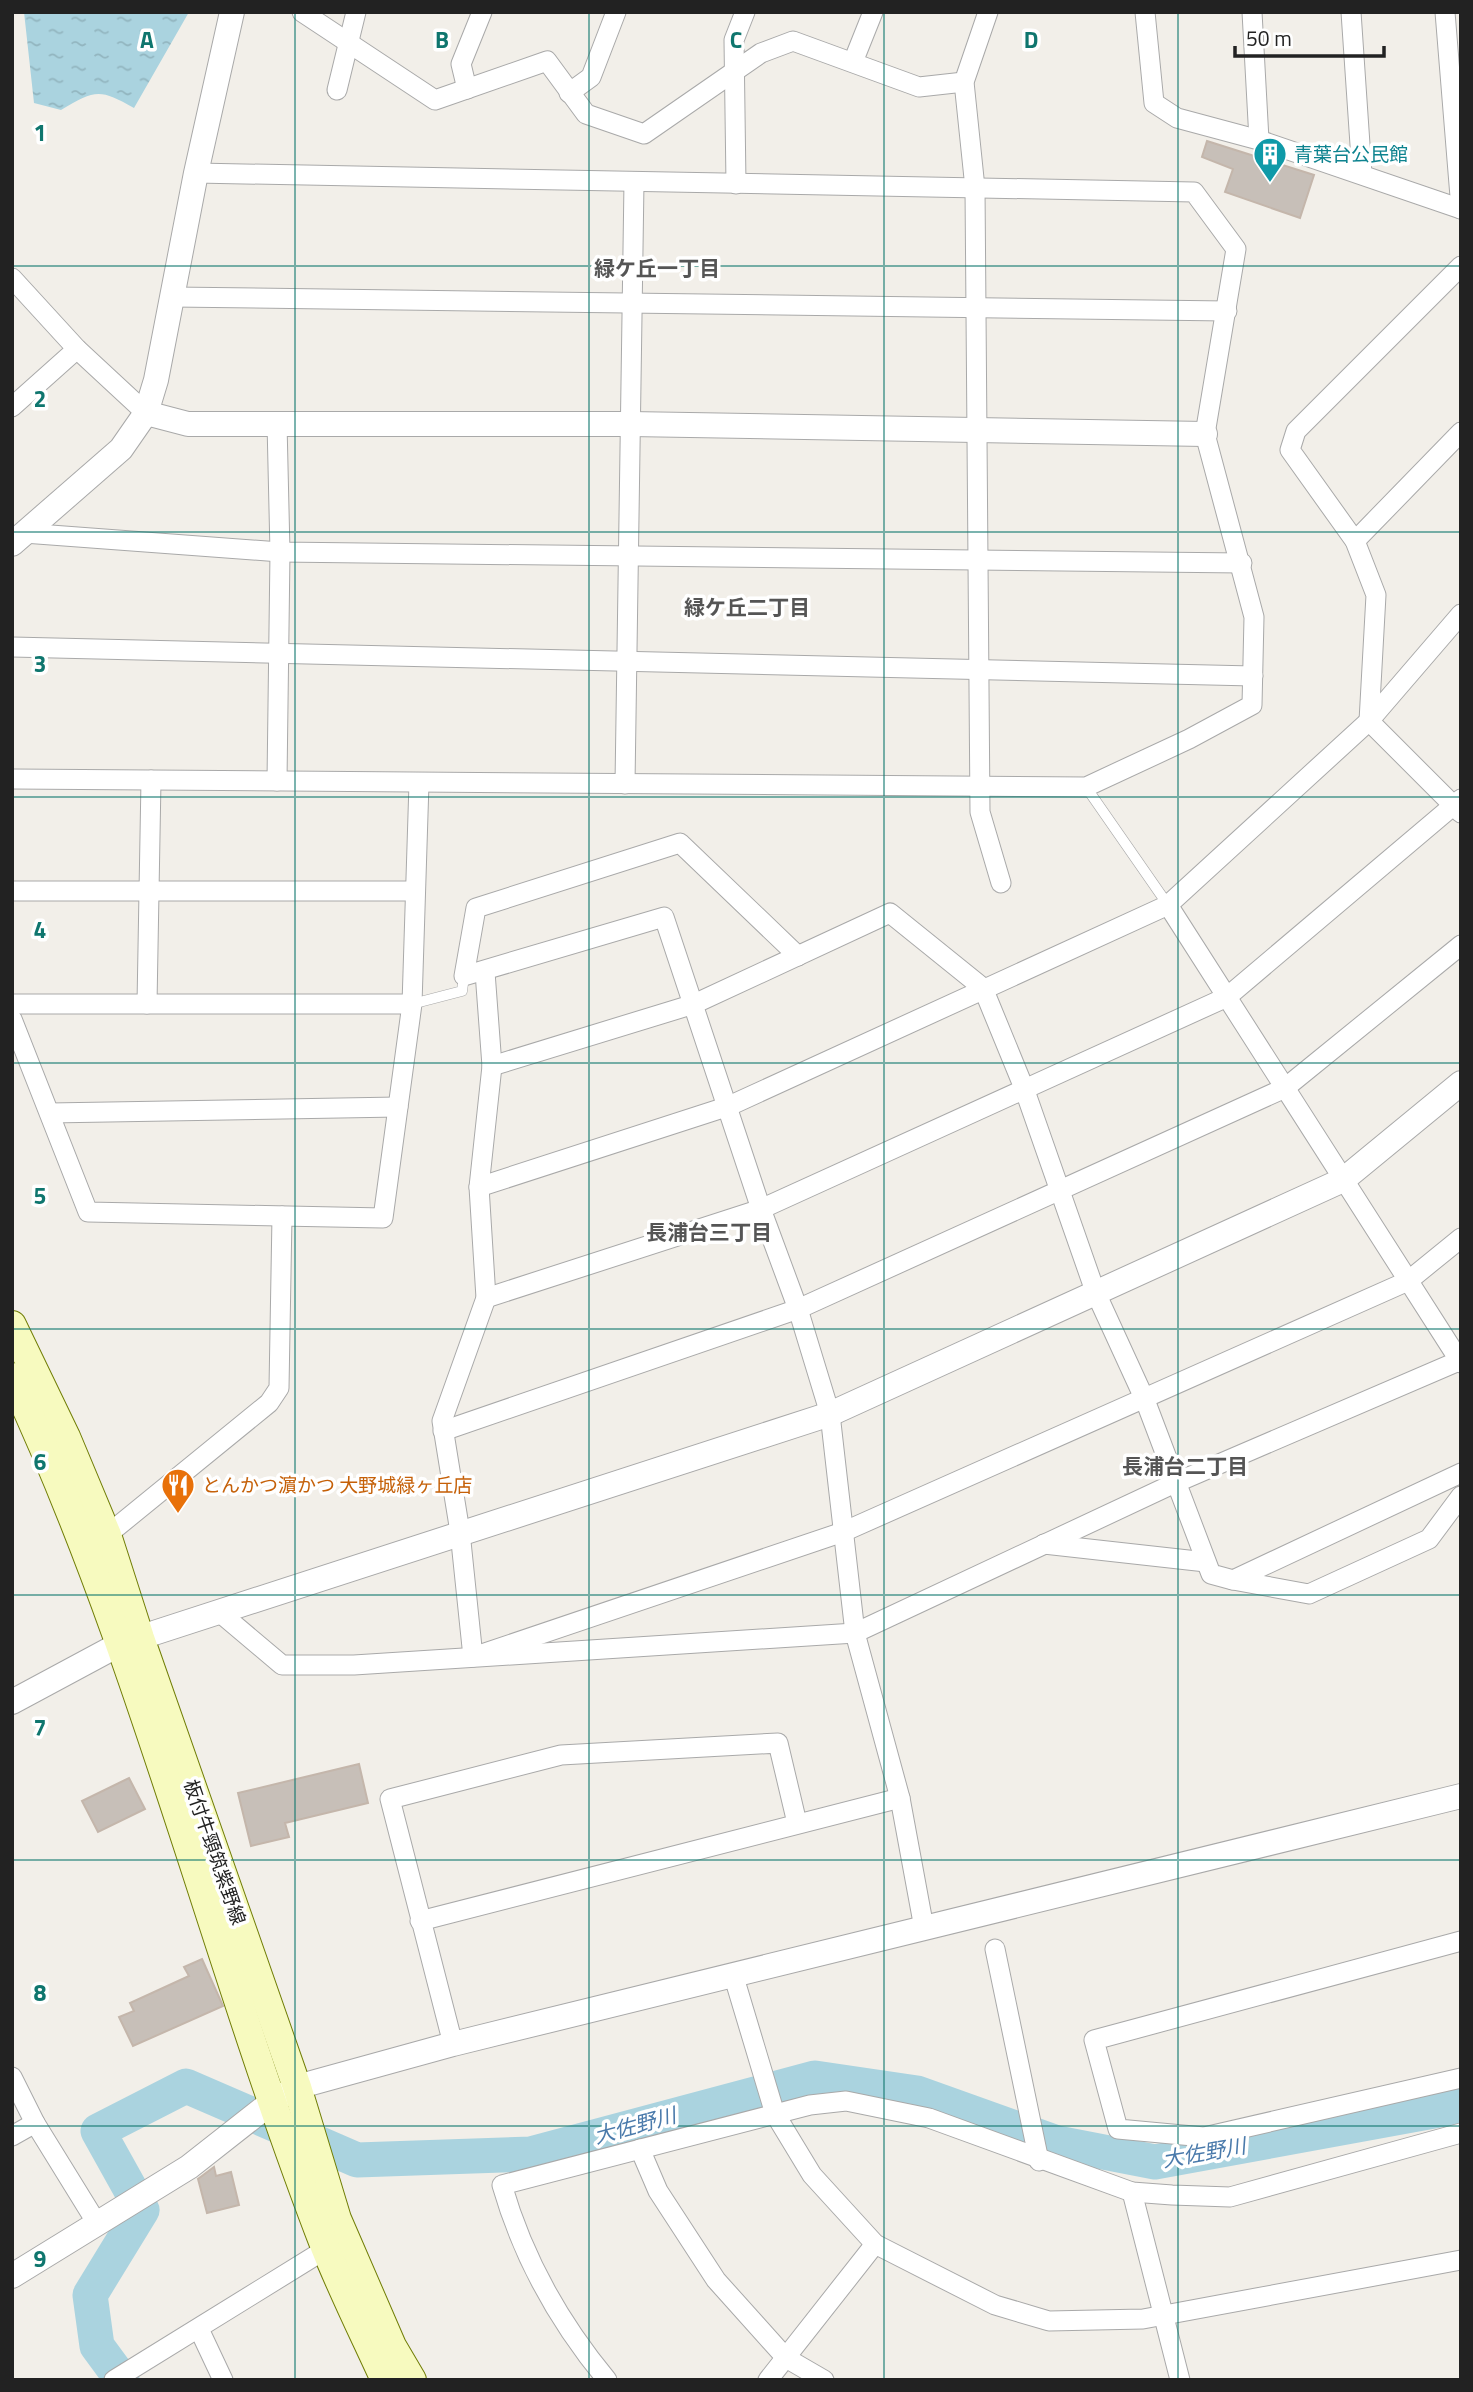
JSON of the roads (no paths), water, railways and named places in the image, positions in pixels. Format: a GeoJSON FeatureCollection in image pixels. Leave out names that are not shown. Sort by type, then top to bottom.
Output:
{"type":"FeatureCollection","features":[{"type":"Feature","properties":{"kind":"main road","name":"板付牛頸筑紫野線"},"geometry":{"type":"LineString","coordinates":[[12,1325],[66,1437],[107,1535],[130,1641]]}},
{"type":"Feature","properties":{"kind":"main road","name":"板付牛頸筑紫野線"},"geometry":{"type":"LineString","coordinates":[[12,1377],[130,1641],[285,2094],[391,2346],[412,2380]]}},
{"type":"Feature","properties":{"kind":"main road","name":"板付牛頸筑紫野線"},"geometry":{"type":"LineString","coordinates":[[285,2094],[326,2249],[385,2380]]}},
{"type":"Feature","properties":{"kind":"street"},"geometry":{"type":"LineString","coordinates":[[18,538],[121,449],[146,413],[156,380],[232,12]]}},
{"type":"Feature","properties":{"kind":"street"},"geometry":{"type":"LineString","coordinates":[[302,12],[435,100],[547,61],[586,114],[644,135],[761,52],[793,41],[919,87],[964,82]]}},
{"type":"Feature","properties":{"kind":"street"},"geometry":{"type":"LineString","coordinates":[[337,90],[356,12]]}},
{"type":"Feature","properties":{"kind":"street"},"geometry":{"type":"LineString","coordinates":[[467,89],[461,64],[482,12]]}},
{"type":"Feature","properties":{"kind":"street"},"geometry":{"type":"LineString","coordinates":[[569,93],[591,77],[616,12]]}},
{"type":"Feature","properties":{"kind":"street"},"geometry":{"type":"LineString","coordinates":[[736,184],[734,40],[745,12]]}},
{"type":"Feature","properties":{"kind":"street"},"geometry":{"type":"LineString","coordinates":[[853,62],[873,12]]}},
{"type":"Feature","properties":{"kind":"street"},"geometry":{"type":"LineString","coordinates":[[988,12],[964,82],[975,188],[980,812],[1001,883]]}},
{"type":"Feature","properties":{"kind":"street"},"geometry":{"type":"LineString","coordinates":[[1144,12],[1154,103],[1177,118],[1259,140],[1461,209],[1445,12]]}},
{"type":"Feature","properties":{"kind":"street"},"geometry":{"type":"LineString","coordinates":[[1252,12],[1259,140]]}},
{"type":"Feature","properties":{"kind":"street"},"geometry":{"type":"LineString","coordinates":[[1351,12],[1362,174]]}},
{"type":"Feature","properties":{"kind":"street"},"geometry":{"type":"LineString","coordinates":[[12,779],[1086,787],[1189,739],[1252,705],[1254,617],[1242,562],[1205,434],[1236,249],[1195,192],[197,173]]}},
{"type":"Feature","properties":{"kind":"street"},"geometry":{"type":"LineString","coordinates":[[625,785],[634,182]]}},
{"type":"Feature","properties":{"kind":"street"},"geometry":{"type":"LineString","coordinates":[[486,1297],[761,1209],[1227,997],[1459,806],[1369,721],[1376,595],[1355,541],[1290,450],[1296,431],[1461,266]]}},
{"type":"Feature","properties":{"kind":"street"},"geometry":{"type":"LineString","coordinates":[[12,278],[76,349],[146,413],[188,424],[630,424],[1205,434]]}},
{"type":"Feature","properties":{"kind":"street"},"geometry":{"type":"LineString","coordinates":[[172,297],[1227,311]]}},
{"type":"Feature","properties":{"kind":"street"},"geometry":{"type":"LineString","coordinates":[[12,407],[76,349]]}},
{"type":"Feature","properties":{"kind":"street"},"geometry":{"type":"LineString","coordinates":[[276,781],[280,552],[277,423]]}},
{"type":"Feature","properties":{"kind":"street"},"geometry":{"type":"LineString","coordinates":[[1355,541],[1461,432]]}},
{"type":"Feature","properties":{"kind":"street"},"geometry":{"type":"LineString","coordinates":[[18,538],[280,552],[1242,562]]}},
{"type":"Feature","properties":{"kind":"street"},"geometry":{"type":"LineString","coordinates":[[479,1187],[729,1106],[1168,905],[1369,721],[1461,614]]}},
{"type":"Feature","properties":{"kind":"street"},"geometry":{"type":"LineString","coordinates":[[12,647],[1253,676]]}},
{"type":"Feature","properties":{"kind":"street"},"geometry":{"type":"LineString","coordinates":[[147,1004],[151,780]]}},
{"type":"Feature","properties":{"kind":"street"},"geometry":{"type":"LineString","coordinates":[[12,1019],[19,1056],[50,1113],[88,1212],[383,1218],[412,1004],[419,783]]}},
{"type":"Feature","properties":{"kind":"street"},"geometry":{"type":"LineString","coordinates":[[797,956],[680,843],[476,908],[464,976],[485,972],[664,917],[729,1106],[761,1209],[798,1308],[830,1414],[855,1633],[900,1798],[924,1928]]}},
{"type":"Feature","properties":{"kind":"street"},"geometry":{"type":"LineString","coordinates":[[12,891],[415,891]]}},
{"type":"Feature","properties":{"kind":"street"},"geometry":{"type":"LineString","coordinates":[[218,1611],[282,1665],[354,1665],[855,1633],[1175,1482],[1460,1361],[1168,905]]}},
{"type":"Feature","properties":{"kind":"street"},"geometry":{"type":"LineString","coordinates":[[492,1066],[694,1004],[890,913],[983,988],[1024,1088],[1095,1291],[1145,1400],[1210,1574],[1309,1594],[1429,1539],[1461,1496]]}},
{"type":"Feature","properties":{"kind":"street"},"geometry":{"type":"LineString","coordinates":[[443,1431],[798,1308],[1060,1192],[1285,1088],[1461,945]]}},
{"type":"Feature","properties":{"kind":"street"},"geometry":{"type":"LineString","coordinates":[[473,1657],[460,1532],[442,1421],[486,1297],[479,1187],[492,1066],[485,972]]}},
{"type":"Feature","properties":{"kind":"street"},"geometry":{"type":"LineString","coordinates":[[12,1004],[412,1004]]}},
{"type":"Feature","properties":{"kind":"street"},"geometry":{"type":"LineString","coordinates":[[12,1702],[130,1641],[830,1414],[1343,1180],[1461,1083]]}},
{"type":"Feature","properties":{"kind":"street"},"geometry":{"type":"LineString","coordinates":[[50,1113],[398,1107]]}},
{"type":"Feature","properties":{"kind":"street"},"geometry":{"type":"LineString","coordinates":[[107,1535],[268,1403],[279,1388],[282,1216]]}},
{"type":"Feature","properties":{"kind":"street"},"geometry":{"type":"LineString","coordinates":[[473,1657],[843,1532],[1408,1281],[1461,1238]]}},
{"type":"Feature","properties":{"kind":"street"},"geometry":{"type":"LineString","coordinates":[[1233,1580],[1461,1473]]}},
{"type":"Feature","properties":{"kind":"street"},"geometry":{"type":"LineString","coordinates":[[1044,1544],[1206,1562]]}},
{"type":"Feature","properties":{"kind":"street"},"geometry":{"type":"LineString","coordinates":[[453,2044],[390,1799],[561,1755],[778,1743],[797,1823]]}},
{"type":"Feature","properties":{"kind":"street"},"geometry":{"type":"LineString","coordinates":[[420,1921],[900,1798]]}},
{"type":"Feature","properties":{"kind":"street"},"geometry":{"type":"LineString","coordinates":[[12,2276],[189,2167],[285,2094],[453,2044],[1460,1800]]}},
{"type":"Feature","properties":{"kind":"street"},"geometry":{"type":"LineString","coordinates":[[1461,1941],[1094,2040],[1118,2129],[1153,2134],[1204,2137],[1461,2078]]}},
{"type":"Feature","properties":{"kind":"street"},"geometry":{"type":"LineString","coordinates":[[995,1948],[1039,2161]]}},
{"type":"Feature","properties":{"kind":"street"},"geometry":{"type":"LineString","coordinates":[[733,1974],[775,2114],[812,2175],[875,2244],[995,2305],[1049,2320],[1093,2322],[1164,2315],[1461,2260]]}},
{"type":"Feature","properties":{"kind":"street"},"geometry":{"type":"LineString","coordinates":[[12,2077],[35,2123],[103,2222]]}},
{"type":"Feature","properties":{"kind":"street"},"geometry":{"type":"LineString","coordinates":[[607,2380],[556,2310],[532,2268],[514,2228],[502,2185],[810,2105],[846,2101],[929,2118],[990,2139],[1039,2161],[1132,2192],[1230,2197],[1461,2133]]}},
{"type":"Feature","properties":{"kind":"street"},"geometry":{"type":"LineString","coordinates":[[12,2136],[35,2123]]}},
{"type":"Feature","properties":{"kind":"street"},"geometry":{"type":"LineString","coordinates":[[640,2149],[658,2191],[695,2251],[750,2321],[786,2358],[824,2380]]}},
{"type":"Feature","properties":{"kind":"street"},"geometry":{"type":"LineString","coordinates":[[1132,2192],[1180,2380]]}},
{"type":"Feature","properties":{"kind":"street"},"geometry":{"type":"LineString","coordinates":[[768,2380],[875,2244]]}},
{"type":"Feature","properties":{"kind":"street"},"geometry":{"type":"LineString","coordinates":[[114,2380],[326,2249]]}},
{"type":"Feature","properties":{"kind":"street"},"geometry":{"type":"LineString","coordinates":[[199,2329],[223,2380]]}},
{"type":"Feature","properties":{"kind":"lane"},"geometry":{"type":"LineString","coordinates":[[1086,787],[1168,905]]}},
{"type":"Feature","properties":{"kind":"lane"},"geometry":{"type":"LineString","coordinates":[[412,1004],[462,991],[464,976]]}},
{"type":"Feature","properties":{"kind":"water"},"geometry":{"type":"Polygon","coordinates":[[[24,12],[189,12],[134,108],[113,97],[97,94],[82,98],[61,110],[34,103],[24,12]]]}},
{"type":"Feature","properties":{"kind":"waterway","name":"大佐野川"},"geometry":{"type":"LineString","coordinates":[[122,2380],[97,2346],[90,2295],[142,2210],[98,2131],[186,2086],[357,2160],[531,2154],[815,2078],[917,2093],[1057,2143],[1155,2162],[1461,2106]]}},
{"type":"Feature","properties":{"kind":"place","name":"青葉台公民館"},"geometry":{"type":"Point","coordinates":[1270,184]}},
{"type":"Feature","properties":{"kind":"place","name":"とんかつ濵かつ 大野城緑ヶ丘店"},"geometry":{"type":"Point","coordinates":[178,1515]}},
{"type":"Feature","properties":{"kind":"district","name":"緑ケ丘一丁目"},"geometry":{"type":"Point","coordinates":[657,269]}},
{"type":"Feature","properties":{"kind":"district","name":"緑ケ丘二丁目"},"geometry":{"type":"Point","coordinates":[747,608]}},
{"type":"Feature","properties":{"kind":"district","name":"長浦台三丁目"},"geometry":{"type":"Point","coordinates":[709,1233]}},
{"type":"Feature","properties":{"kind":"district","name":"長浦台二丁目"},"geometry":{"type":"Point","coordinates":[1185,1467]}}]}
